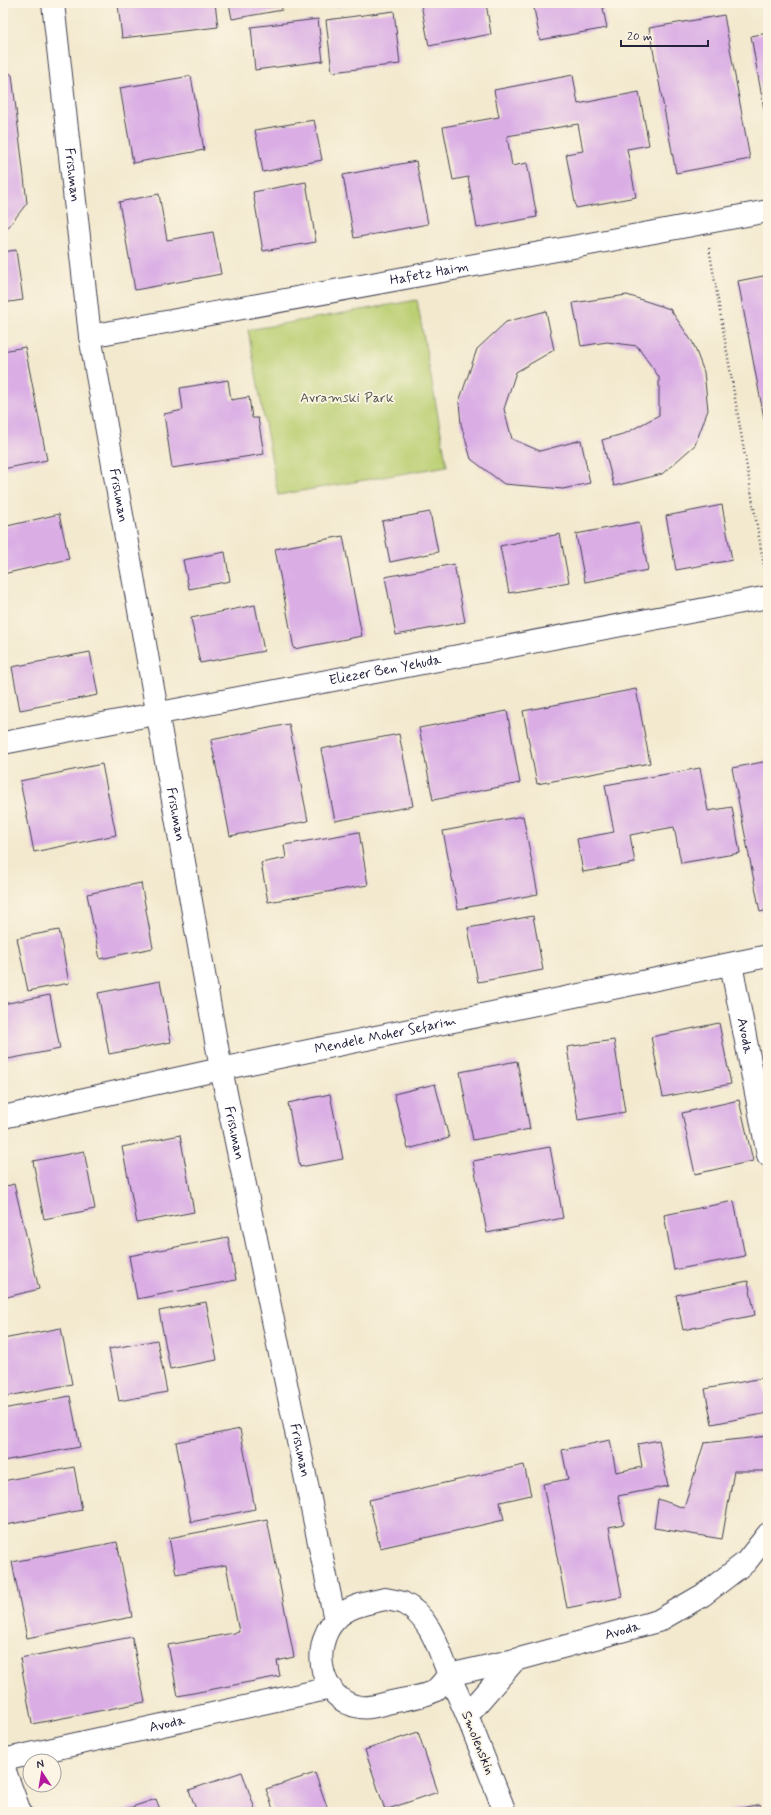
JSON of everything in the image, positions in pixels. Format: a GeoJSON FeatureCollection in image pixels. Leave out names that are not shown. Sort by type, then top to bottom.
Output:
{"type":"FeatureCollection","features":[{"type":"Feature","properties":{"kind":"street","name":"Frishman"},"geometry":{"type":"LineString","coordinates":[[53,3],[90,336],[221,1069],[335,1620]]}},
{"type":"Feature","properties":{"kind":"street","name":"Hafetz Haim"},"geometry":{"type":"LineString","coordinates":[[90,336],[768,210]]}},
{"type":"Feature","properties":{"kind":"street","name":"Eliezer Ben Yehuda"},"geometry":{"type":"LineString","coordinates":[[3,743],[768,597]]}},
{"type":"Feature","properties":{"kind":"street","name":"Mendele Moher Sefarim"},"geometry":{"type":"LineString","coordinates":[[3,1117],[221,1069],[768,956]]}},
{"type":"Feature","properties":{"kind":"street","name":"Avoda"},"geometry":{"type":"LineString","coordinates":[[731,964],[768,1155]]}},
{"type":"Feature","properties":{"kind":"street","name":"Avoda"},"geometry":{"type":"LineString","coordinates":[[449,1675],[514,1660],[658,1621],[703,1595],[746,1562],[768,1534]]}},
{"type":"Feature","properties":{"kind":"street"},"geometry":{"type":"LineString","coordinates":[[385,1599],[403,1603],[420,1616],[431,1632],[449,1675],[434,1691],[374,1706],[360,1707],[343,1701],[331,1688],[322,1672],[321,1653],[325,1635],[335,1620],[350,1609],[385,1599]]}},
{"type":"Feature","properties":{"kind":"street"},"geometry":{"type":"LineString","coordinates":[[467,1715],[514,1660]]}},
{"type":"Feature","properties":{"kind":"street","name":"Smolenskin"},"geometry":{"type":"LineString","coordinates":[[449,1675],[467,1715],[505,1812]]}},
{"type":"Feature","properties":{"kind":"street","name":"Avoda"},"geometry":{"type":"LineString","coordinates":[[3,1760],[331,1688]]}},
{"type":"Feature","properties":{"kind":"street"},"geometry":{"type":"LineString","coordinates":[[3,1766],[20,1812]]}},
{"type":"Feature","properties":{"kind":"path"},"geometry":{"type":"LineString","coordinates":[[705,221],[765,575]]}},
{"type":"Feature","properties":{"kind":"green space","name":"Avramski Park"},"geometry":{"type":"Polygon","coordinates":[[[417,300],[447,466],[278,495],[248,330],[417,300]]]}},
{"type":"Feature","properties":{"kind":"building"},"geometry":{"type":"Polygon","coordinates":[[[215,3],[218,27],[122,38],[118,4],[215,3]]]}},
{"type":"Feature","properties":{"kind":"building"},"geometry":{"type":"Polygon","coordinates":[[[229,3],[280,3],[282,10],[232,19],[229,3]]]}},
{"type":"Feature","properties":{"kind":"building"},"geometry":{"type":"Polygon","coordinates":[[[335,3],[354,3],[354,4],[336,7],[335,3]]]}},
{"type":"Feature","properties":{"kind":"building"},"geometry":{"type":"Polygon","coordinates":[[[486,3],[491,34],[429,46],[421,4],[486,3]]]}},
{"type":"Feature","properties":{"kind":"building"},"geometry":{"type":"Polygon","coordinates":[[[533,3],[602,3],[607,28],[540,40],[533,3]]]}},
{"type":"Feature","properties":{"kind":"building"},"geometry":{"type":"Polygon","coordinates":[[[394,11],[400,64],[332,72],[326,20],[394,11]]]}},
{"type":"Feature","properties":{"kind":"building"},"geometry":{"type":"Polygon","coordinates":[[[724,15],[750,159],[676,173],[649,28],[724,15]]]}},
{"type":"Feature","properties":{"kind":"building"},"geometry":{"type":"Polygon","coordinates":[[[318,19],[323,61],[255,70],[251,27],[318,19]]]}},
{"type":"Feature","properties":{"kind":"building"},"geometry":{"type":"Polygon","coordinates":[[[768,33],[768,126],[767,126],[751,36],[768,33]]]}},
{"type":"Feature","properties":{"kind":"building"},"geometry":{"type":"Polygon","coordinates":[[[3,68],[12,75],[27,203],[3,234],[3,68]]]}},
{"type":"Feature","properties":{"kind":"building"},"geometry":{"type":"Polygon","coordinates":[[[573,75],[578,104],[639,92],[649,145],[627,149],[636,197],[576,208],[566,154],[583,151],[578,124],[507,136],[512,166],[527,163],[537,217],[477,228],[468,177],[453,180],[443,127],[499,117],[494,90],[573,75]]]}},
{"type":"Feature","properties":{"kind":"building"},"geometry":{"type":"Polygon","coordinates":[[[191,76],[204,150],[133,163],[120,88],[191,76]]]}},
{"type":"Feature","properties":{"kind":"building"},"geometry":{"type":"Polygon","coordinates":[[[314,120],[322,160],[263,172],[255,130],[314,120]]]}},
{"type":"Feature","properties":{"kind":"building"},"geometry":{"type":"Polygon","coordinates":[[[416,161],[428,224],[354,238],[343,175],[416,161]]]}},
{"type":"Feature","properties":{"kind":"building"},"geometry":{"type":"Polygon","coordinates":[[[306,182],[316,242],[263,251],[253,192],[306,182]]]}},
{"type":"Feature","properties":{"kind":"building"},"geometry":{"type":"Polygon","coordinates":[[[159,194],[167,240],[213,232],[221,274],[135,290],[119,202],[159,194]]]}},
{"type":"Feature","properties":{"kind":"building"},"geometry":{"type":"Polygon","coordinates":[[[16,250],[23,300],[3,303],[3,252],[16,250]]]}},
{"type":"Feature","properties":{"kind":"building"},"geometry":{"type":"Polygon","coordinates":[[[768,275],[768,433],[767,434],[738,281],[768,275]]]}},
{"type":"Feature","properties":{"kind":"building"},"geometry":{"type":"Polygon","coordinates":[[[627,295],[670,309],[693,343],[704,372],[708,410],[695,445],[662,474],[614,486],[602,440],[626,433],[659,415],[659,377],[637,346],[607,342],[581,346],[573,303],[627,295]]]}},
{"type":"Feature","properties":{"kind":"building"},"geometry":{"type":"Polygon","coordinates":[[[546,311],[554,350],[516,372],[504,409],[512,439],[540,451],[581,440],[590,483],[563,489],[504,484],[471,459],[461,424],[459,402],[477,349],[506,322],[546,311]]]}},
{"type":"Feature","properties":{"kind":"building"},"geometry":{"type":"Polygon","coordinates":[[[25,347],[47,460],[3,469],[3,351],[25,347]]]}},
{"type":"Feature","properties":{"kind":"building"},"geometry":{"type":"Polygon","coordinates":[[[228,380],[231,400],[249,397],[252,418],[258,418],[264,454],[172,468],[164,414],[183,410],[180,388],[228,380]]]}},
{"type":"Feature","properties":{"kind":"building"},"geometry":{"type":"Polygon","coordinates":[[[722,505],[732,560],[676,570],[666,516],[722,505]]]}},
{"type":"Feature","properties":{"kind":"building"},"geometry":{"type":"Polygon","coordinates":[[[430,512],[438,552],[390,562],[382,521],[430,512]]]}},
{"type":"Feature","properties":{"kind":"building"},"geometry":{"type":"Polygon","coordinates":[[[59,514],[69,559],[3,574],[3,527],[59,514]]]}},
{"type":"Feature","properties":{"kind":"building"},"geometry":{"type":"Polygon","coordinates":[[[639,522],[648,570],[585,582],[576,534],[639,522]]]}},
{"type":"Feature","properties":{"kind":"building"},"geometry":{"type":"Polygon","coordinates":[[[560,534],[569,582],[509,593],[500,546],[560,534]]]}},
{"type":"Feature","properties":{"kind":"building"},"geometry":{"type":"Polygon","coordinates":[[[343,536],[362,636],[294,649],[275,549],[343,536]]]}},
{"type":"Feature","properties":{"kind":"building"},"geometry":{"type":"Polygon","coordinates":[[[225,552],[230,581],[189,589],[183,560],[225,552]]]}},
{"type":"Feature","properties":{"kind":"building"},"geometry":{"type":"Polygon","coordinates":[[[454,564],[465,622],[396,635],[385,577],[454,564]]]}},
{"type":"Feature","properties":{"kind":"building"},"geometry":{"type":"Polygon","coordinates":[[[255,605],[264,651],[200,663],[191,618],[255,605]]]}},
{"type":"Feature","properties":{"kind":"building"},"geometry":{"type":"Polygon","coordinates":[[[90,652],[98,695],[20,710],[12,667],[90,652]]]}},
{"type":"Feature","properties":{"kind":"building"},"geometry":{"type":"Polygon","coordinates":[[[636,689],[650,763],[537,784],[523,711],[636,689]]]}},
{"type":"Feature","properties":{"kind":"building"},"geometry":{"type":"Polygon","coordinates":[[[507,711],[520,783],[433,800],[419,728],[507,711]]]}},
{"type":"Feature","properties":{"kind":"building"},"geometry":{"type":"Polygon","coordinates":[[[289,724],[308,821],[230,836],[211,740],[289,724]]]}},
{"type":"Feature","properties":{"kind":"building"},"geometry":{"type":"Polygon","coordinates":[[[399,734],[413,806],[335,821],[321,749],[399,734]]]}},
{"type":"Feature","properties":{"kind":"building"},"geometry":{"type":"Polygon","coordinates":[[[768,761],[768,910],[760,912],[732,768],[768,761]]]}},
{"type":"Feature","properties":{"kind":"building"},"geometry":{"type":"Polygon","coordinates":[[[102,764],[116,835],[34,852],[20,781],[102,764]]]}},
{"type":"Feature","properties":{"kind":"building"},"geometry":{"type":"Polygon","coordinates":[[[700,768],[708,811],[732,807],[740,853],[681,863],[674,827],[630,835],[635,863],[583,872],[577,839],[614,832],[605,785],[700,768]]]}},
{"type":"Feature","properties":{"kind":"building"},"geometry":{"type":"Polygon","coordinates":[[[523,816],[538,894],[458,909],[443,831],[523,816]]]}},
{"type":"Feature","properties":{"kind":"building"},"geometry":{"type":"Polygon","coordinates":[[[359,832],[368,885],[268,902],[261,863],[286,858],[284,845],[359,832]]]}},
{"type":"Feature","properties":{"kind":"building"},"geometry":{"type":"Polygon","coordinates":[[[141,883],[153,948],[100,959],[87,894],[141,883]]]}},
{"type":"Feature","properties":{"kind":"building"},"geometry":{"type":"Polygon","coordinates":[[[533,916],[543,970],[478,982],[468,928],[533,916]]]}},
{"type":"Feature","properties":{"kind":"building"},"geometry":{"type":"Polygon","coordinates":[[[59,930],[69,983],[28,991],[17,938],[59,930]]]}},
{"type":"Feature","properties":{"kind":"building"},"geometry":{"type":"Polygon","coordinates":[[[160,981],[171,1042],[109,1054],[98,993],[160,981]]]}},
{"type":"Feature","properties":{"kind":"building"},"geometry":{"type":"Polygon","coordinates":[[[50,995],[60,1049],[3,1060],[3,1004],[50,995]]]}},
{"type":"Feature","properties":{"kind":"building"},"geometry":{"type":"Polygon","coordinates":[[[719,1023],[731,1084],[663,1097],[651,1037],[719,1023]]]}},
{"type":"Feature","properties":{"kind":"building"},"geometry":{"type":"Polygon","coordinates":[[[614,1040],[625,1112],[578,1120],[567,1047],[614,1040]]]}},
{"type":"Feature","properties":{"kind":"building"},"geometry":{"type":"Polygon","coordinates":[[[517,1061],[530,1129],[473,1140],[460,1072],[517,1061]]]}},
{"type":"Feature","properties":{"kind":"building"},"geometry":{"type":"Polygon","coordinates":[[[435,1084],[449,1138],[408,1149],[394,1094],[435,1084]]]}},
{"type":"Feature","properties":{"kind":"building"},"geometry":{"type":"Polygon","coordinates":[[[330,1094],[343,1159],[300,1167],[288,1103],[330,1094]]]}},
{"type":"Feature","properties":{"kind":"building"},"geometry":{"type":"Polygon","coordinates":[[[739,1100],[753,1161],[695,1174],[682,1113],[739,1100]]]}},
{"type":"Feature","properties":{"kind":"building"},"geometry":{"type":"Polygon","coordinates":[[[180,1135],[194,1212],[137,1223],[122,1147],[180,1135]]]}},
{"type":"Feature","properties":{"kind":"building"},"geometry":{"type":"Polygon","coordinates":[[[550,1147],[563,1218],[487,1233],[473,1161],[550,1147]]]}},
{"type":"Feature","properties":{"kind":"building"},"geometry":{"type":"Polygon","coordinates":[[[84,1151],[95,1209],[44,1219],[33,1161],[84,1151]]]}},
{"type":"Feature","properties":{"kind":"building"},"geometry":{"type":"Polygon","coordinates":[[[14,1184],[39,1289],[3,1298],[3,1187],[14,1184]]]}},
{"type":"Feature","properties":{"kind":"building"},"geometry":{"type":"Polygon","coordinates":[[[734,1201],[745,1256],[674,1270],[664,1215],[734,1201]]]}},
{"type":"Feature","properties":{"kind":"building"},"geometry":{"type":"Polygon","coordinates":[[[228,1237],[236,1280],[137,1299],[129,1256],[228,1237]]]}},
{"type":"Feature","properties":{"kind":"building"},"geometry":{"type":"Polygon","coordinates":[[[748,1281],[755,1315],[683,1330],[676,1295],[748,1281]]]}},
{"type":"Feature","properties":{"kind":"building"},"geometry":{"type":"Polygon","coordinates":[[[206,1302],[217,1360],[170,1369],[159,1311],[206,1302]]]}},
{"type":"Feature","properties":{"kind":"building"},"geometry":{"type":"Polygon","coordinates":[[[61,1328],[72,1384],[3,1397],[3,1339],[61,1328]]]}},
{"type":"Feature","properties":{"kind":"building"},"geometry":{"type":"Polygon","coordinates":[[[157,1340],[167,1392],[119,1401],[109,1349],[157,1340]]]}},
{"type":"Feature","properties":{"kind":"building"},"geometry":{"type":"Polygon","coordinates":[[[762,1378],[768,1413],[712,1424],[705,1389],[762,1378]]]}},
{"type":"Feature","properties":{"kind":"building"},"geometry":{"type":"Polygon","coordinates":[[[70,1396],[80,1447],[3,1461],[3,1409],[70,1396]]]}},
{"type":"Feature","properties":{"kind":"building"},"geometry":{"type":"Polygon","coordinates":[[[240,1429],[255,1509],[191,1522],[176,1442],[240,1429]]]}},
{"type":"Feature","properties":{"kind":"building"},"geometry":{"type":"Polygon","coordinates":[[[768,1436],[768,1471],[734,1471],[722,1539],[654,1528],[658,1499],[684,1508],[704,1443],[768,1436]]]}},
{"type":"Feature","properties":{"kind":"building"},"geometry":{"type":"Polygon","coordinates":[[[610,1440],[616,1472],[642,1467],[638,1444],[659,1440],[668,1486],[618,1496],[624,1524],[609,1527],[622,1597],[567,1608],[543,1484],[568,1479],[562,1450],[610,1440]]]}},
{"type":"Feature","properties":{"kind":"building"},"geometry":{"type":"Polygon","coordinates":[[[524,1465],[531,1495],[500,1502],[504,1520],[380,1548],[369,1500],[524,1465]]]}},
{"type":"Feature","properties":{"kind":"building"},"geometry":{"type":"Polygon","coordinates":[[[74,1467],[82,1510],[6,1525],[3,1510],[3,1481],[74,1467]]]}},
{"type":"Feature","properties":{"kind":"building"},"geometry":{"type":"Polygon","coordinates":[[[267,1519],[294,1657],[277,1661],[280,1676],[178,1696],[168,1645],[239,1632],[226,1565],[176,1574],[169,1538],[267,1519]]]}},
{"type":"Feature","properties":{"kind":"building"},"geometry":{"type":"Polygon","coordinates":[[[117,1542],[132,1617],[27,1638],[12,1562],[117,1542]]]}},
{"type":"Feature","properties":{"kind":"building"},"geometry":{"type":"Polygon","coordinates":[[[132,1637],[145,1702],[32,1724],[20,1658],[132,1637]]]}},
{"type":"Feature","properties":{"kind":"building"},"geometry":{"type":"Polygon","coordinates":[[[418,1732],[438,1792],[385,1810],[365,1750],[418,1732]]]}},
{"type":"Feature","properties":{"kind":"building"},"geometry":{"type":"Polygon","coordinates":[[[242,1772],[256,1812],[197,1812],[189,1790],[242,1772]]]}},
{"type":"Feature","properties":{"kind":"building"},"geometry":{"type":"Polygon","coordinates":[[[315,1773],[329,1812],[274,1812],[266,1789],[315,1773]]]}},
{"type":"Feature","properties":{"kind":"building"},"geometry":{"type":"Polygon","coordinates":[[[156,1799],[161,1812],[117,1812],[156,1799]]]}},
{"type":"Feature","properties":{"kind":"building"},"geometry":{"type":"Polygon","coordinates":[[[760,1804],[762,1812],[728,1812],[728,1811],[760,1804]]]}}]}
